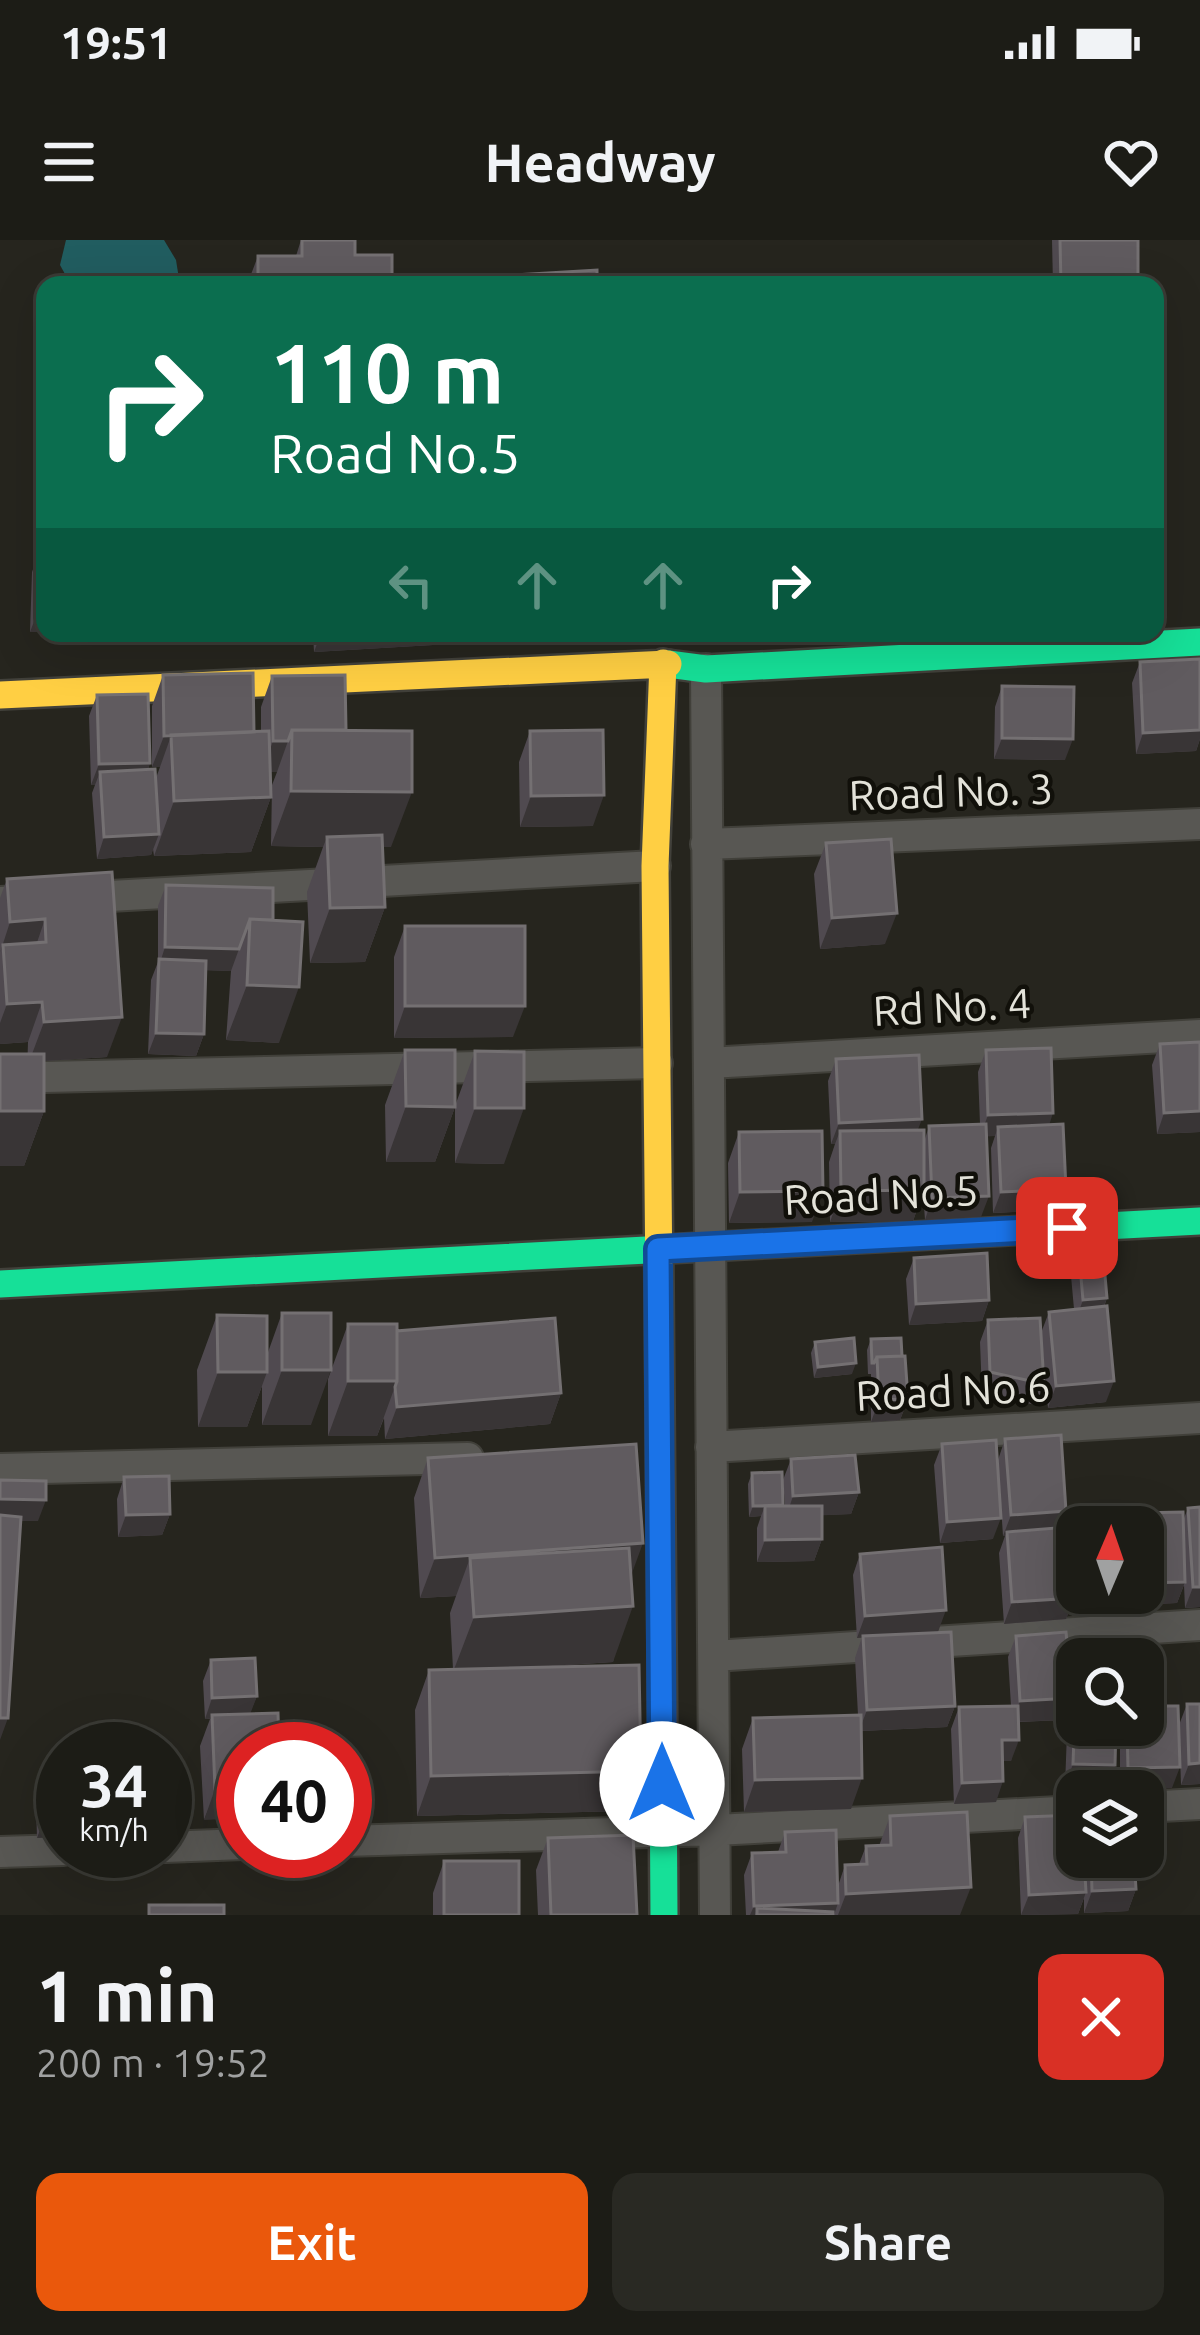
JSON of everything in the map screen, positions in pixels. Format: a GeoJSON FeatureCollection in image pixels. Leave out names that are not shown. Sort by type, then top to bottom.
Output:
{"type":"FeatureCollection","features":[{"type":"Feature","properties":{"kind":"street"},"geometry":{"type":"LineString","coordinates":[[0,695],[663,663],[706,669],[1200,642]]}},
{"type":"Feature","properties":{"kind":"street"},"geometry":{"type":"LineString","coordinates":[[663,663],[655,866],[658,1249],[648,1454],[664,1915]]}},
{"type":"Feature","properties":{"kind":"street"},"geometry":{"type":"LineString","coordinates":[[706,669],[715,1915]]}},
{"type":"Feature","properties":{"kind":"street","name":"Road No. 3"},"geometry":{"type":"LineString","coordinates":[[706,844],[1200,824]]}},
{"type":"Feature","properties":{"kind":"street"},"geometry":{"type":"LineString","coordinates":[[0,902],[655,866]]}},
{"type":"Feature","properties":{"kind":"street","name":"Rd No. 4"},"geometry":{"type":"LineString","coordinates":[[709,1064],[1200,1035]]}},
{"type":"Feature","properties":{"kind":"street"},"geometry":{"type":"LineString","coordinates":[[0,1078],[657,1063]]}},
{"type":"Feature","properties":{"kind":"street","name":"Road No.5"},"geometry":{"type":"LineString","coordinates":[[0,1284],[1200,1220]]}},
{"type":"Feature","properties":{"kind":"street","name":"Road No.6"},"geometry":{"type":"LineString","coordinates":[[711,1447],[1200,1418]]}},
{"type":"Feature","properties":{"kind":"street"},"geometry":{"type":"LineString","coordinates":[[0,1469],[495,1457]]}},
{"type":"Feature","properties":{"kind":"street"},"geometry":{"type":"LineString","coordinates":[[714,1656],[1200,1625]]}},
{"type":"Feature","properties":{"kind":"street"},"geometry":{"type":"LineString","coordinates":[[1164,1807],[1200,1804]]}},
{"type":"Feature","properties":{"kind":"street"},"geometry":{"type":"LineString","coordinates":[[372,1840],[716,1830],[1056,1812]]}},
{"type":"Feature","properties":{"kind":"street"},"geometry":{"type":"LineString","coordinates":[[0,1852],[36,1851]]}},
{"type":"Feature","properties":{"kind":"water"},"geometry":{"type":"Polygon","coordinates":[[[66,240],[164,240],[176,260],[179,276],[66,276],[60,265],[66,240]]]}},
{"type":"Feature","properties":{"kind":"building"},"geometry":{"type":"Polygon","coordinates":[[[302,240],[355,240],[355,255],[392,255],[392,276],[258,276],[258,256],[302,256],[302,240]]]}},
{"type":"Feature","properties":{"kind":"building"},"geometry":{"type":"Polygon","coordinates":[[[1060,240],[1138,240],[1138,276],[1061,276],[1060,240]]]}},
{"type":"Feature","properties":{"kind":"building"},"geometry":{"type":"Polygon","coordinates":[[[597,270],[597,276],[515,275],[597,270]]]}},
{"type":"Feature","properties":{"kind":"building"},"geometry":{"type":"Polygon","coordinates":[[[1200,659],[1200,730],[1143,733],[1140,662],[1200,659]]]}},
{"type":"Feature","properties":{"kind":"building"},"geometry":{"type":"Polygon","coordinates":[[[253,673],[254,732],[164,736],[163,675],[253,673]]]}},
{"type":"Feature","properties":{"kind":"building"},"geometry":{"type":"Polygon","coordinates":[[[345,675],[346,730],[292,730],[288,741],[273,741],[272,676],[345,675]]]}},
{"type":"Feature","properties":{"kind":"building"},"geometry":{"type":"Polygon","coordinates":[[[1002,686],[1074,687],[1073,739],[1002,738],[1002,686]]]}},
{"type":"Feature","properties":{"kind":"building"},"geometry":{"type":"Polygon","coordinates":[[[148,694],[150,763],[99,764],[97,695],[148,694]]]}},
{"type":"Feature","properties":{"kind":"building"},"geometry":{"type":"Polygon","coordinates":[[[292,730],[412,731],[412,792],[291,791],[292,730]]]}},
{"type":"Feature","properties":{"kind":"building"},"geometry":{"type":"Polygon","coordinates":[[[603,730],[604,795],[531,796],[530,731],[603,730]]]}},
{"type":"Feature","properties":{"kind":"building"},"geometry":{"type":"Polygon","coordinates":[[[269,731],[271,797],[174,801],[171,735],[269,731]]]}},
{"type":"Feature","properties":{"kind":"building"},"geometry":{"type":"Polygon","coordinates":[[[155,769],[159,834],[104,837],[100,772],[155,769]]]}},
{"type":"Feature","properties":{"kind":"building"},"geometry":{"type":"Polygon","coordinates":[[[382,835],[385,907],[330,908],[327,837],[382,835]]]}},
{"type":"Feature","properties":{"kind":"building"},"geometry":{"type":"Polygon","coordinates":[[[891,839],[897,913],[832,918],[826,843],[891,839]]]}},
{"type":"Feature","properties":{"kind":"building"},"geometry":{"type":"Polygon","coordinates":[[[112,872],[122,1017],[44,1022],[42,1002],[7,1004],[3,945],[46,942],[45,919],[10,922],[7,879],[112,872]]]}},
{"type":"Feature","properties":{"kind":"building"},"geometry":{"type":"Polygon","coordinates":[[[166,885],[273,888],[273,920],[250,919],[239,949],[165,947],[166,885]]]}},
{"type":"Feature","properties":{"kind":"building"},"geometry":{"type":"Polygon","coordinates":[[[250,919],[303,922],[299,987],[247,985],[250,919]]]}},
{"type":"Feature","properties":{"kind":"building"},"geometry":{"type":"Polygon","coordinates":[[[405,926],[525,926],[525,1006],[405,1006],[405,926]]]}},
{"type":"Feature","properties":{"kind":"building"},"geometry":{"type":"Polygon","coordinates":[[[159,959],[206,961],[204,1034],[156,1033],[159,959]]]}},
{"type":"Feature","properties":{"kind":"building"},"geometry":{"type":"Polygon","coordinates":[[[1200,1042],[1200,1111],[1164,1113],[1160,1044],[1200,1042]]]}},
{"type":"Feature","properties":{"kind":"building"},"geometry":{"type":"Polygon","coordinates":[[[1051,1048],[1053,1113],[988,1115],[986,1050],[1051,1048]]]}},
{"type":"Feature","properties":{"kind":"building"},"geometry":{"type":"Polygon","coordinates":[[[405,1050],[455,1050],[455,1107],[406,1106],[405,1050]]]}},
{"type":"Feature","properties":{"kind":"building"},"geometry":{"type":"Polygon","coordinates":[[[475,1051],[524,1052],[524,1108],[475,1108],[475,1051]]]}},
{"type":"Feature","properties":{"kind":"building"},"geometry":{"type":"Polygon","coordinates":[[[0,1054],[44,1054],[44,1111],[0,1111],[0,1054]]]}},
{"type":"Feature","properties":{"kind":"building"},"geometry":{"type":"Polygon","coordinates":[[[919,1055],[922,1119],[839,1123],[836,1059],[919,1055]]]}},
{"type":"Feature","properties":{"kind":"building"},"geometry":{"type":"Polygon","coordinates":[[[986,1124],[989,1196],[932,1198],[929,1126],[986,1124]]]}},
{"type":"Feature","properties":{"kind":"building"},"geometry":{"type":"Polygon","coordinates":[[[1063,1124],[1066,1189],[1001,1192],[998,1127],[1063,1124]]]}},
{"type":"Feature","properties":{"kind":"building"},"geometry":{"type":"Polygon","coordinates":[[[924,1130],[924,1190],[841,1191],[840,1131],[924,1130]]]}},
{"type":"Feature","properties":{"kind":"building"},"geometry":{"type":"Polygon","coordinates":[[[822,1131],[823,1191],[740,1192],[739,1132],[822,1131]]]}},
{"type":"Feature","properties":{"kind":"building"},"geometry":{"type":"Polygon","coordinates":[[[1100,1220],[1107,1298],[1083,1300],[1076,1222],[1100,1220]]]}},
{"type":"Feature","properties":{"kind":"building"},"geometry":{"type":"Polygon","coordinates":[[[987,1253],[989,1300],[916,1304],[914,1258],[987,1253]]]}},
{"type":"Feature","properties":{"kind":"building"},"geometry":{"type":"Polygon","coordinates":[[[1107,1306],[1114,1381],[1056,1386],[1049,1312],[1107,1306]]]}},
{"type":"Feature","properties":{"kind":"building"},"geometry":{"type":"Polygon","coordinates":[[[282,1313],[331,1313],[331,1370],[282,1370],[282,1313]]]}},
{"type":"Feature","properties":{"kind":"building"},"geometry":{"type":"Polygon","coordinates":[[[217,1315],[267,1316],[267,1372],[218,1372],[217,1315]]]}},
{"type":"Feature","properties":{"kind":"building"},"geometry":{"type":"Polygon","coordinates":[[[555,1318],[561,1393],[397,1407],[397,1331],[555,1318]]]}},
{"type":"Feature","properties":{"kind":"building"},"geometry":{"type":"Polygon","coordinates":[[[1040,1318],[1044,1384],[990,1372],[988,1320],[1040,1318]]]}},
{"type":"Feature","properties":{"kind":"building"},"geometry":{"type":"Polygon","coordinates":[[[348,1324],[397,1324],[397,1381],[348,1381],[348,1324]]]}},
{"type":"Feature","properties":{"kind":"building"},"geometry":{"type":"Polygon","coordinates":[[[854,1338],[856,1363],[818,1367],[815,1342],[854,1338]]]}},
{"type":"Feature","properties":{"kind":"building"},"geometry":{"type":"Polygon","coordinates":[[[901,1338],[902,1356],[877,1357],[872,1363],[871,1339],[901,1338]]]}},
{"type":"Feature","properties":{"kind":"building"},"geometry":{"type":"Polygon","coordinates":[[[905,1356],[908,1399],[879,1400],[877,1357],[905,1356]]]}},
{"type":"Feature","properties":{"kind":"building"},"geometry":{"type":"Polygon","coordinates":[[[1061,1435],[1066,1506],[1056,1506],[1056,1512],[1011,1515],[1005,1439],[1061,1435]]]}},
{"type":"Feature","properties":{"kind":"building"},"geometry":{"type":"Polygon","coordinates":[[[996,1440],[1001,1518],[947,1522],[942,1444],[996,1440]]]}},
{"type":"Feature","properties":{"kind":"building"},"geometry":{"type":"Polygon","coordinates":[[[636,1444],[643,1543],[435,1558],[428,1458],[636,1444]]]}},
{"type":"Feature","properties":{"kind":"building"},"geometry":{"type":"Polygon","coordinates":[[[855,1455],[859,1492],[793,1496],[791,1459],[855,1455]]]}},
{"type":"Feature","properties":{"kind":"building"},"geometry":{"type":"Polygon","coordinates":[[[782,1472],[783,1505],[753,1506],[752,1473],[782,1472]]]}},
{"type":"Feature","properties":{"kind":"building"},"geometry":{"type":"Polygon","coordinates":[[[169,1476],[170,1514],[126,1515],[124,1477],[169,1476]]]}},
{"type":"Feature","properties":{"kind":"building"},"geometry":{"type":"Polygon","coordinates":[[[0,1480],[46,1481],[46,1500],[0,1499],[0,1480]]]}},
{"type":"Feature","properties":{"kind":"building"},"geometry":{"type":"Polygon","coordinates":[[[765,1506],[822,1506],[822,1539],[765,1540],[765,1506]]]}},
{"type":"Feature","properties":{"kind":"building"},"geometry":{"type":"Polygon","coordinates":[[[1200,1507],[1200,1587],[1193,1587],[1188,1508],[1200,1507]]]}},
{"type":"Feature","properties":{"kind":"building"},"geometry":{"type":"Polygon","coordinates":[[[1164,1512],[1183,1512],[1185,1582],[1164,1582],[1164,1512]]]}},
{"type":"Feature","properties":{"kind":"building"},"geometry":{"type":"Polygon","coordinates":[[[0,1515],[21,1517],[8,1718],[0,1718],[0,1515]]]}},
{"type":"Feature","properties":{"kind":"building"},"geometry":{"type":"Polygon","coordinates":[[[1056,1528],[1056,1599],[1012,1602],[1007,1532],[1056,1528]]]}},
{"type":"Feature","properties":{"kind":"building"},"geometry":{"type":"Polygon","coordinates":[[[942,1547],[946,1610],[865,1616],[860,1554],[942,1547]]]}},
{"type":"Feature","properties":{"kind":"building"},"geometry":{"type":"Polygon","coordinates":[[[629,1548],[633,1606],[474,1617],[470,1558],[629,1548]]]}},
{"type":"Feature","properties":{"kind":"building"},"geometry":{"type":"Polygon","coordinates":[[[951,1632],[955,1706],[867,1710],[863,1636],[951,1632]]]}},
{"type":"Feature","properties":{"kind":"building"},"geometry":{"type":"Polygon","coordinates":[[[1066,1632],[1067,1638],[1056,1638],[1056,1699],[1020,1701],[1016,1636],[1066,1632]]]}},
{"type":"Feature","properties":{"kind":"building"},"geometry":{"type":"Polygon","coordinates":[[[255,1658],[257,1696],[212,1698],[211,1660],[255,1658]]]}},
{"type":"Feature","properties":{"kind":"building"},"geometry":{"type":"Polygon","coordinates":[[[639,1665],[641,1771],[431,1776],[429,1670],[639,1665]]]}},
{"type":"Feature","properties":{"kind":"building"},"geometry":{"type":"Polygon","coordinates":[[[1187,1704],[1200,1704],[1200,1763],[1189,1764],[1187,1704]]]}},
{"type":"Feature","properties":{"kind":"building"},"geometry":{"type":"Polygon","coordinates":[[[1018,1706],[1019,1740],[1002,1740],[1003,1781],[962,1783],[959,1707],[1018,1706]]]}},
{"type":"Feature","properties":{"kind":"building"},"geometry":{"type":"Polygon","coordinates":[[[1164,1706],[1178,1706],[1180,1767],[1128,1768],[1127,1746],[1164,1746],[1164,1706]]]}},
{"type":"Feature","properties":{"kind":"building"},"geometry":{"type":"Polygon","coordinates":[[[278,1713],[278,1722],[216,1722],[216,1789],[215,1789],[212,1715],[278,1713]]]}},
{"type":"Feature","properties":{"kind":"building"},"geometry":{"type":"Polygon","coordinates":[[[861,1715],[862,1778],[755,1780],[753,1718],[861,1715]]]}},
{"type":"Feature","properties":{"kind":"building"},"geometry":{"type":"Polygon","coordinates":[[[1074,1746],[1115,1746],[1115,1765],[1073,1764],[1074,1746]]]}},
{"type":"Feature","properties":{"kind":"building"},"geometry":{"type":"Polygon","coordinates":[[[967,1812],[971,1887],[846,1894],[845,1865],[867,1864],[866,1846],[891,1845],[890,1816],[967,1812]]]}},
{"type":"Feature","properties":{"kind":"building"},"geometry":{"type":"Polygon","coordinates":[[[1056,1816],[1056,1878],[1085,1878],[1086,1892],[1029,1895],[1025,1817],[1056,1816]]]}},
{"type":"Feature","properties":{"kind":"building"},"geometry":{"type":"Polygon","coordinates":[[[836,1830],[838,1903],[754,1906],[752,1853],[786,1852],[785,1832],[836,1830]]]}},
{"type":"Feature","properties":{"kind":"building"},"geometry":{"type":"Polygon","coordinates":[[[633,1835],[637,1915],[551,1915],[548,1838],[633,1835]]]}},
{"type":"Feature","properties":{"kind":"building"},"geometry":{"type":"Polygon","coordinates":[[[444,1861],[519,1861],[519,1915],[444,1915],[444,1861]]]}},
{"type":"Feature","properties":{"kind":"building"},"geometry":{"type":"Polygon","coordinates":[[[1092,1878],[1135,1878],[1136,1889],[1092,1891],[1092,1878]]]}},
{"type":"Feature","properties":{"kind":"building"},"geometry":{"type":"Polygon","coordinates":[[[149,1905],[224,1905],[224,1915],[149,1915],[149,1905]]]}},
{"type":"Feature","properties":{"kind":"building"},"geometry":{"type":"Polygon","coordinates":[[[757,1908],[833,1912],[833,1915],[757,1915],[757,1908]]]}},
{"type":"Feature","properties":{"kind":"traffic: fast"},"geometry":{"type":"LineString","coordinates":[[668,664],[706,669],[1200,642]]}},
{"type":"Feature","properties":{"kind":"traffic: fast"},"geometry":{"type":"LineString","coordinates":[[0,1284],[1200,1221]]}},
{"type":"Feature","properties":{"kind":"traffic: fast"},"geometry":{"type":"LineString","coordinates":[[663,1761],[664,1915]]}},
{"type":"Feature","properties":{"kind":"traffic: slow"},"geometry":{"type":"LineString","coordinates":[[659,1287],[655,866],[663,663]]}},
{"type":"Feature","properties":{"kind":"traffic: slow"},"geometry":{"type":"LineString","coordinates":[[0,695],[668,664]]}},
{"type":"Feature","properties":{"kind":"traffic: jam"},"geometry":{"type":"LineString","coordinates":[[659,1287],[663,1761]]}},
{"type":"Feature","properties":{"kind":"route"},"geometry":{"type":"LineString","coordinates":[[662,1784],[658,1249],[1067,1228]]}}]}
